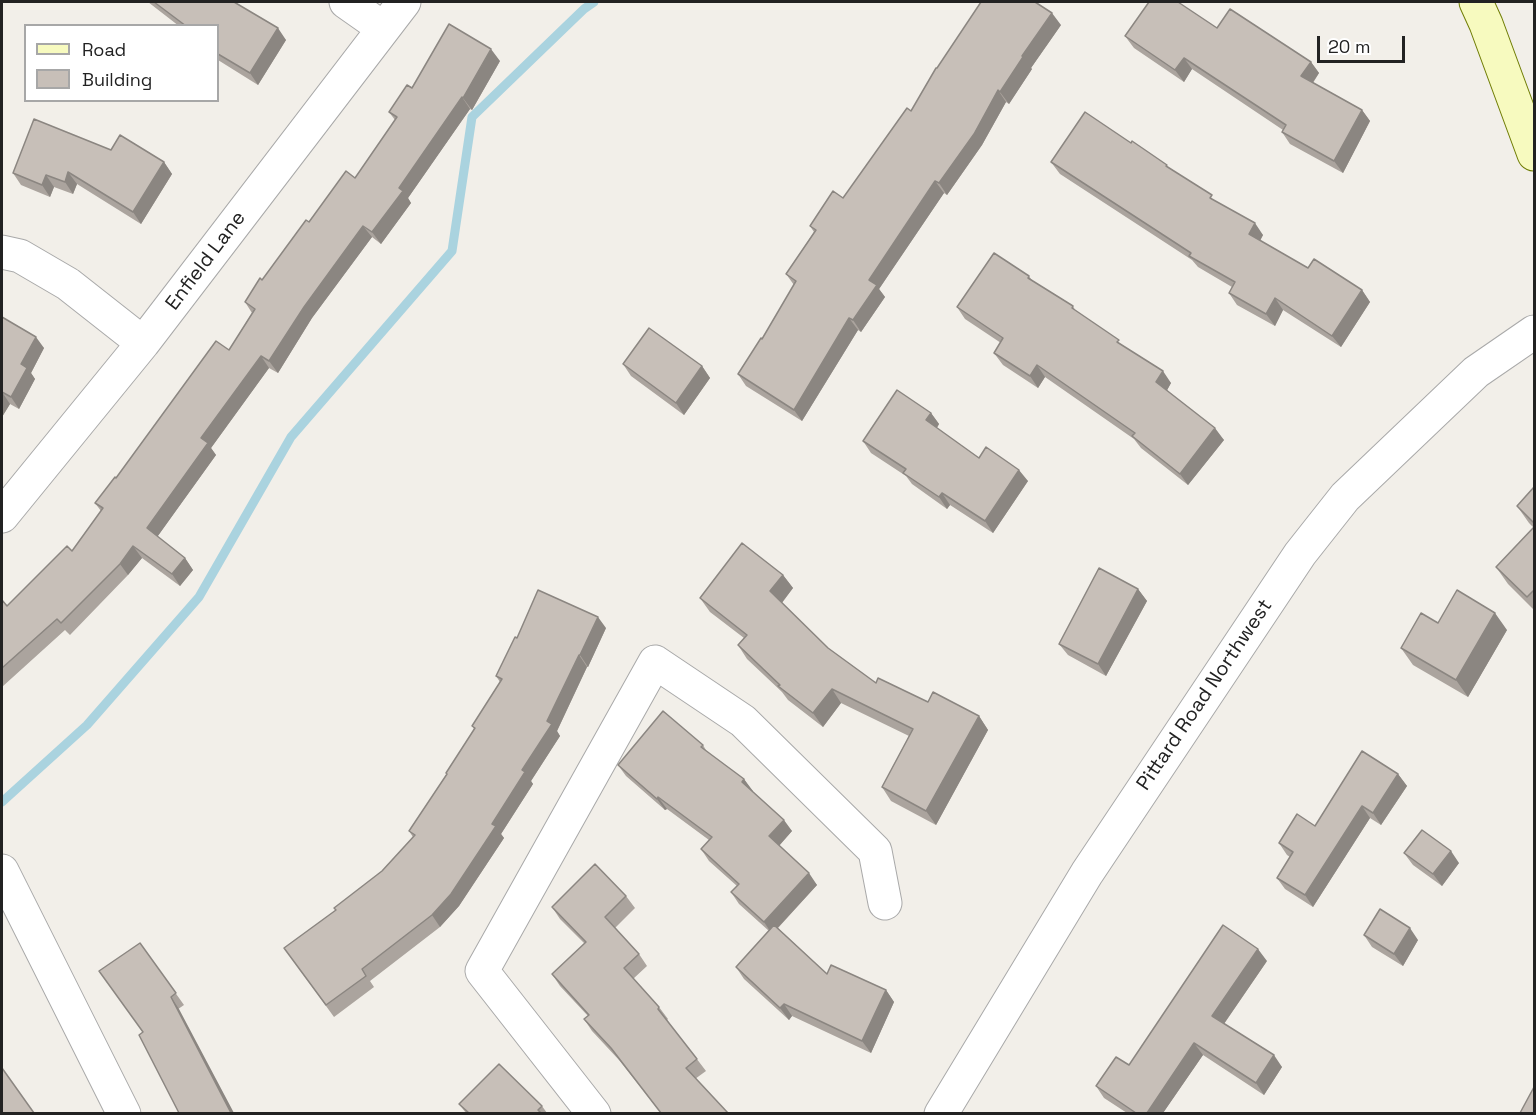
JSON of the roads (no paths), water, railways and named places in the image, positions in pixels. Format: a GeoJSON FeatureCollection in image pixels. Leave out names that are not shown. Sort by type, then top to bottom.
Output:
{"type":"FeatureCollection","features":[{"type":"Feature","properties":{"kind":"street"},"geometry":{"type":"LineString","coordinates":[[346,2],[383,28]]}},
{"type":"Feature","properties":{"kind":"street","name":"Enfield Lane"},"geometry":{"type":"LineString","coordinates":[[2,516],[143,343],[404,2]]}},
{"type":"Feature","properties":{"kind":"street"},"geometry":{"type":"LineString","coordinates":[[1476,2],[1534,154]]}},
{"type":"Feature","properties":{"kind":"street"},"geometry":{"type":"LineString","coordinates":[[2,252],[20,256],[68,284],[143,343]]}},
{"type":"Feature","properties":{"kind":"street","name":"Pittard Road Northwest"},"geometry":{"type":"LineString","coordinates":[[941,1113],[1087,873],[1300,554],[1345,496],[1476,372],[1534,332]]}},
{"type":"Feature","properties":{"kind":"street"},"geometry":{"type":"LineString","coordinates":[[594,1113],[482,971],[655,662],[743,721],[875,851],[885,903]]}},
{"type":"Feature","properties":{"kind":"street"},"geometry":{"type":"LineString","coordinates":[[2,871],[124,1113]]}},
{"type":"Feature","properties":{"kind":"waterway"},"geometry":{"type":"LineString","coordinates":[[2,802],[87,725],[199,597],[291,437],[452,251],[472,117],[594,2]]}}]}
